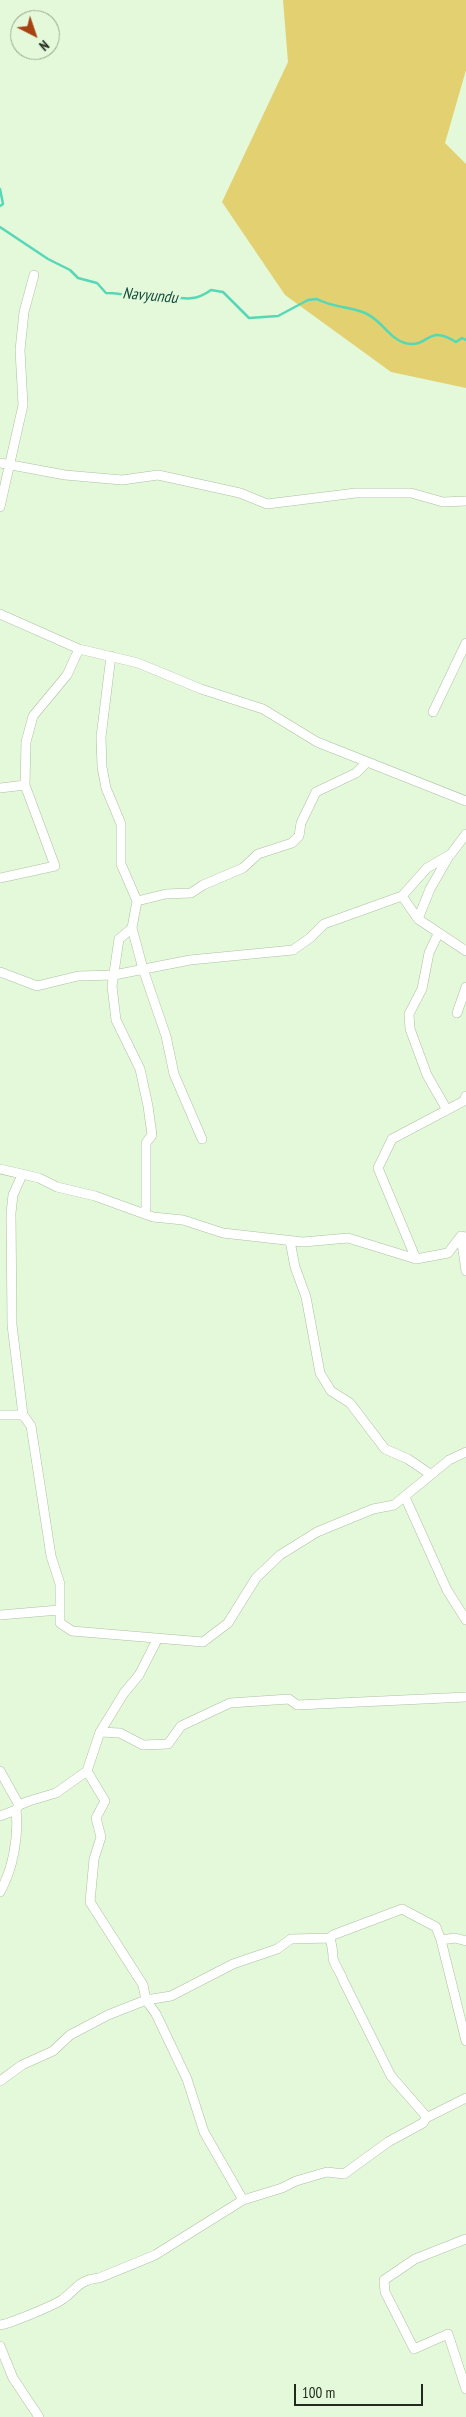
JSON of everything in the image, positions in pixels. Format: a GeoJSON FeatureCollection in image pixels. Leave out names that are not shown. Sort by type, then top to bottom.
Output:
{"type":"FeatureCollection","features":[{"type":"Feature","properties":{"kind":"street"},"geometry":{"type":"LineString","coordinates":[[0,507],[4,464],[23,405],[20,350],[24,312],[34,275]]}},
{"type":"Feature","properties":{"kind":"street"},"geometry":{"type":"LineString","coordinates":[[4,464],[65,475],[122,480],[158,475],[240,493],[267,504],[356,492],[411,493],[443,502],[466,501]]}},
{"type":"Feature","properties":{"kind":"street"},"geometry":{"type":"LineString","coordinates":[[0,614],[79,649],[138,663],[200,689],[263,709],[317,742],[466,801]]}},
{"type":"Feature","properties":{"kind":"street"},"geometry":{"type":"LineString","coordinates":[[433,712],[466,643]]}},
{"type":"Feature","properties":{"kind":"street"},"geometry":{"type":"LineString","coordinates":[[0,878],[55,866],[25,785],[26,742],[33,716],[67,675],[79,649]]}},
{"type":"Feature","properties":{"kind":"street"},"geometry":{"type":"LineString","coordinates":[[111,656],[101,738],[102,767],[106,788],[121,824],[121,864],[137,901],[132,928],[143,969],[166,1036],[174,1074],[202,1139]]}},
{"type":"Feature","properties":{"kind":"street"},"geometry":{"type":"LineString","coordinates":[[137,901],[166,894],[190,893],[203,885],[243,868],[258,854],[292,843],[299,836],[301,823],[316,792],[356,774],[366,763]]}},
{"type":"Feature","properties":{"kind":"street"},"geometry":{"type":"LineString","coordinates":[[0,788],[25,785]]}},
{"type":"Feature","properties":{"kind":"street"},"geometry":{"type":"LineString","coordinates":[[418,919],[430,889],[450,854],[466,834]]}},
{"type":"Feature","properties":{"kind":"street"},"geometry":{"type":"LineString","coordinates":[[0,972],[37,986],[78,976],[114,975],[215,956],[293,950],[310,938],[324,924],[348,913],[402,896],[427,868],[450,854]]}},
{"type":"Feature","properties":{"kind":"street"},"geometry":{"type":"LineString","coordinates":[[402,896],[418,919],[438,934],[466,950]]}},
{"type":"Feature","properties":{"kind":"street"},"geometry":{"type":"LineString","coordinates":[[132,928],[119,939],[112,986],[116,1020],[140,1069],[148,1106],[152,1135],[146,1143],[146,1208],[144,1212]]}},
{"type":"Feature","properties":{"kind":"street"},"geometry":{"type":"LineString","coordinates":[[438,934],[429,953],[422,989],[409,1014],[410,1029],[426,1075],[447,1110]]}},
{"type":"Feature","properties":{"kind":"street"},"geometry":{"type":"LineString","coordinates":[[456,1013],[464,999],[466,987]]}},
{"type":"Feature","properties":{"kind":"street"},"geometry":{"type":"LineString","coordinates":[[416,1259],[378,1168],[392,1139],[465,1100]]}},
{"type":"Feature","properties":{"kind":"street"},"geometry":{"type":"LineString","coordinates":[[0,1169],[144,1212],[153,1217],[184,1220],[223,1233],[290,1241],[348,1238],[416,1259],[448,1253],[464,1237]]}},
{"type":"Feature","properties":{"kind":"street"},"geometry":{"type":"LineString","coordinates":[[22,1175],[13,1195],[11,1213],[12,1325],[23,1415],[31,1426],[51,1556],[60,1584],[60,1623],[72,1631],[203,1642],[228,1623],[256,1578],[280,1556],[317,1532],[373,1509],[394,1505],[449,1460],[466,1452]]}},
{"type":"Feature","properties":{"kind":"street"},"geometry":{"type":"LineString","coordinates":[[464,1237],[466,1271]]}},
{"type":"Feature","properties":{"kind":"street"},"geometry":{"type":"LineString","coordinates":[[290,1241],[295,1267],[306,1297],[320,1373],[331,1391],[350,1403],[385,1449],[408,1459],[430,1474]]}},
{"type":"Feature","properties":{"kind":"street"},"geometry":{"type":"LineString","coordinates":[[0,1414],[23,1415]]}},
{"type":"Feature","properties":{"kind":"street"},"geometry":{"type":"LineString","coordinates":[[405,1497],[448,1590],[466,1620]]}},
{"type":"Feature","properties":{"kind":"street"},"geometry":{"type":"LineString","coordinates":[[0,1615],[59,1610]]}},
{"type":"Feature","properties":{"kind":"street"},"geometry":{"type":"LineString","coordinates":[[0,1816],[56,1793],[87,1771],[100,1732],[124,1693],[139,1675],[158,1638]]}},
{"type":"Feature","properties":{"kind":"street"},"geometry":{"type":"LineString","coordinates":[[100,1732],[120,1733],[143,1745],[168,1744],[181,1726],[230,1703],[289,1700],[296,1705],[466,1697]]}},
{"type":"Feature","properties":{"kind":"street"},"geometry":{"type":"LineString","coordinates":[[0,1771],[17,1808],[18,1825],[0,1892]]}},
{"type":"Feature","properties":{"kind":"street"},"geometry":{"type":"LineString","coordinates":[[87,1771],[105,1801],[96,1818],[101,1837],[94,1859],[90,1902],[143,1985],[146,2000],[156,2014],[187,2080],[196,2115],[212,2150],[243,2200]]}},
{"type":"Feature","properties":{"kind":"street"},"geometry":{"type":"LineString","coordinates":[[0,2081],[22,2065],[53,2052],[70,2035],[82,2028],[146,2000],[171,1996],[233,1964],[277,1949],[291,1939],[330,1938],[333,1935],[402,1909],[436,1927],[441,1940],[466,2041]]}},
{"type":"Feature","properties":{"kind":"street"},"geometry":{"type":"LineString","coordinates":[[330,1938],[335,1952],[334,1960],[392,2076],[426,2118]]}},
{"type":"Feature","properties":{"kind":"street"},"geometry":{"type":"LineString","coordinates":[[441,1940],[455,1938],[466,1941]]}},
{"type":"Feature","properties":{"kind":"street"},"geometry":{"type":"LineString","coordinates":[[0,2325],[63,2299],[75,2286],[90,2279],[99,2278],[154,2255],[243,2200],[327,2172],[343,2175],[388,2142],[423,2123],[426,2118],[466,2098]]}},
{"type":"Feature","properties":{"kind":"street"},"geometry":{"type":"LineString","coordinates":[[466,2239],[415,2259],[384,2280],[385,2292],[414,2349],[448,2334],[466,2389]]}},
{"type":"Feature","properties":{"kind":"street"},"geometry":{"type":"LineString","coordinates":[[0,2346],[13,2378],[40,2417]]}},
{"type":"Feature","properties":{"kind":"shaded area"},"geometry":{"type":"Polygon","coordinates":[[[283,0],[466,0],[466,70],[445,143],[466,164],[466,388],[391,372],[285,295],[222,202],[288,62],[283,0]]]}},
{"type":"Feature","properties":{"kind":"waterway","name":"Navyundu"},"geometry":{"type":"LineString","coordinates":[[0,189],[3,204],[0,206]]}},
{"type":"Feature","properties":{"kind":"waterway","name":"Navyundu"},"geometry":{"type":"LineString","coordinates":[[0,227],[48,259],[70,270],[78,278],[97,283],[106,293],[191,298],[198,297],[211,290],[223,292],[249,318],[278,316],[308,300],[317,299],[365,313],[376,320],[399,341],[405,343],[419,343],[439,335],[456,342],[462,338],[466,340]]}}]}
